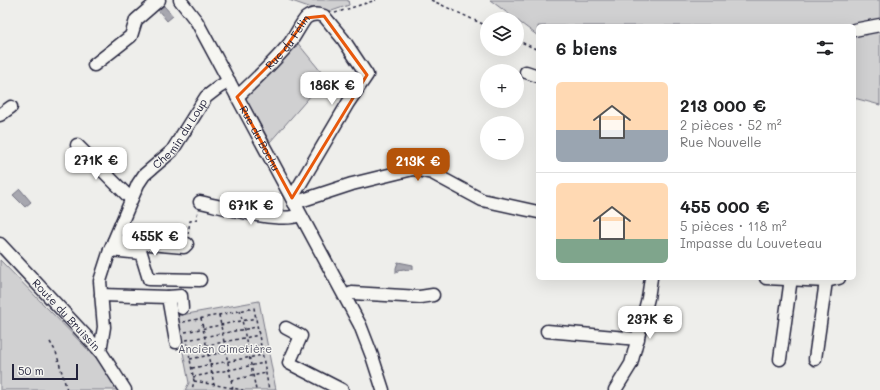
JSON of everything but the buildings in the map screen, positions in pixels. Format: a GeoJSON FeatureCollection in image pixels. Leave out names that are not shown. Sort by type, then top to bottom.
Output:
{"type":"FeatureCollection","features":[{"type":"Feature","properties":{"kind":"street"},"geometry":{"type":"LineString","coordinates":[[94,65],[131,36],[136,20],[159,0]]}},
{"type":"Feature","properties":{"kind":"street","name":"Rue du Bochu"},"geometry":{"type":"LineString","coordinates":[[180,0],[197,22],[345,296],[360,325],[383,390]]}},
{"type":"Feature","properties":{"kind":"street","name":"Rue du Félin"},"geometry":{"type":"LineString","coordinates":[[237,97],[260,76],[284,50],[294,38],[306,18],[314,15],[324,16],[343,40],[367,75],[348,103],[293,201]]}},
{"type":"Feature","properties":{"kind":"street"},"geometry":{"type":"LineString","coordinates":[[856,30],[880,25]]}},
{"type":"Feature","properties":{"kind":"street"},"geometry":{"type":"LineString","coordinates":[[526,72],[536,75]]}},
{"type":"Feature","properties":{"kind":"street","name":"Chemin du Loup"},"geometry":{"type":"LineString","coordinates":[[100,351],[104,327],[100,281],[112,246],[138,184],[144,175],[172,152],[206,97],[219,87],[229,82]]}},
{"type":"Feature","properties":{"kind":"street"},"geometry":{"type":"LineString","coordinates":[[0,115],[11,107]]}},
{"type":"Feature","properties":{"kind":"street"},"geometry":{"type":"LineString","coordinates":[[77,145],[131,199]]}},
{"type":"Feature","properties":{"kind":"street"},"geometry":{"type":"LineString","coordinates":[[293,201],[413,168],[432,173],[482,200],[536,212]]}},
{"type":"Feature","properties":{"kind":"street"},"geometry":{"type":"LineString","coordinates":[[200,202],[254,215],[294,218],[300,215]]}},
{"type":"Feature","properties":{"kind":"street","name":"Route du Bruissin"},"geometry":{"type":"LineString","coordinates":[[0,244],[100,351],[125,390]]}},
{"type":"Feature","properties":{"kind":"street"},"geometry":{"type":"LineString","coordinates":[[112,246],[184,247],[187,244]]}},
{"type":"Feature","properties":{"kind":"street"},"geometry":{"type":"LineString","coordinates":[[112,246],[141,253],[150,279],[200,280]]}},
{"type":"Feature","properties":{"kind":"street"},"geometry":{"type":"LineString","coordinates":[[615,390],[631,364],[648,298],[651,280]]}},
{"type":"Feature","properties":{"kind":"street"},"geometry":{"type":"LineString","coordinates":[[780,359],[791,280]]}},
{"type":"Feature","properties":{"kind":"street"},"geometry":{"type":"LineString","coordinates":[[814,280],[830,280]]}},
{"type":"Feature","properties":{"kind":"street"},"geometry":{"type":"LineString","coordinates":[[816,359],[826,281]]}},
{"type":"Feature","properties":{"kind":"street"},"geometry":{"type":"LineString","coordinates":[[345,296],[352,293],[420,297],[433,295]]}},
{"type":"Feature","properties":{"kind":"street"},"geometry":{"type":"LineString","coordinates":[[101,296],[181,296],[182,308]]}},
{"type":"Feature","properties":{"kind":"street"},"geometry":{"type":"LineString","coordinates":[[168,297],[177,337]]}},
{"type":"Feature","properties":{"kind":"street"},"geometry":{"type":"LineString","coordinates":[[286,328],[301,336],[289,362],[342,390]]}},
{"type":"Feature","properties":{"kind":"street"},"geometry":{"type":"LineString","coordinates":[[547,331],[638,339]]}},
{"type":"Feature","properties":{"kind":"path"},"geometry":{"type":"LineString","coordinates":[[324,16],[376,0]]}},
{"type":"Feature","properties":{"kind":"path"},"geometry":{"type":"LineString","coordinates":[[431,0],[480,23]]}},
{"type":"Feature","properties":{"kind":"path"},"geometry":{"type":"LineString","coordinates":[[524,43],[536,49]]}},
{"type":"Feature","properties":{"kind":"path"},"geometry":{"type":"LineString","coordinates":[[187,244],[190,221],[196,220],[200,202]]}},
{"type":"Feature","properties":{"kind":"path"},"geometry":{"type":"LineString","coordinates":[[177,337],[183,322],[254,308],[269,390]]}},
{"type":"Feature","properties":{"kind":"path"},"geometry":{"type":"LineString","coordinates":[[240,310],[256,390]]}},
{"type":"Feature","properties":{"kind":"path"},"geometry":{"type":"LineString","coordinates":[[219,315],[233,389]]}},
{"type":"Feature","properties":{"kind":"path"},"geometry":{"type":"LineString","coordinates":[[201,318],[214,385]]}},
{"type":"Feature","properties":{"kind":"path"},"geometry":{"type":"LineString","coordinates":[[177,337],[203,328],[256,318]]}},
{"type":"Feature","properties":{"kind":"path"},"geometry":{"type":"LineString","coordinates":[[177,337],[204,337],[258,327]]}},
{"type":"Feature","properties":{"kind":"path"},"geometry":{"type":"LineString","coordinates":[[188,349],[259,335]]}},
{"type":"Feature","properties":{"kind":"path"},"geometry":{"type":"LineString","coordinates":[[177,337],[188,349],[194,381],[192,390]]}},
{"type":"Feature","properties":{"kind":"path"},"geometry":{"type":"LineString","coordinates":[[50,342],[56,352],[67,390]]}},
{"type":"Feature","properties":{"kind":"path"},"geometry":{"type":"LineString","coordinates":[[190,358],[261,345]]}},
{"type":"Feature","properties":{"kind":"path"},"geometry":{"type":"LineString","coordinates":[[192,368],[263,355]]}},
{"type":"Feature","properties":{"kind":"path"},"geometry":{"type":"LineString","coordinates":[[193,377],[264,363]]}},
{"type":"Feature","properties":{"kind":"path"},"geometry":{"type":"LineString","coordinates":[[232,380],[266,373]]}},
{"type":"Feature","properties":{"kind":"path"},"geometry":{"type":"LineString","coordinates":[[194,381],[243,390]]}},
{"type":"Feature","properties":{"kind":"highlighted area"},"geometry":{"type":"Polygon","coordinates":[[[324,16],[367,75],[292,198],[237,97],[284,50],[306,18],[324,16]]]}},
{"type":"Feature","properties":{"kind":"green space"},"geometry":{"type":"Polygon","coordinates":[[[289,0],[348,0],[349,5],[326,13],[289,0]]]}},
{"type":"Feature","properties":{"kind":"green space"},"geometry":{"type":"Polygon","coordinates":[[[490,0],[880,0],[880,105],[856,99],[856,24],[536,24],[536,34],[524,26],[524,12],[506,12],[490,0]]]}},
{"type":"Feature","properties":{"kind":"green space"},"geometry":{"type":"Polygon","coordinates":[[[296,41],[326,78],[270,142],[246,99],[248,92],[296,41]]]}},
{"type":"Feature","properties":{"kind":"green space"},"geometry":{"type":"Polygon","coordinates":[[[0,260],[98,360],[117,390],[0,390],[0,260]]]}},
{"type":"Feature","properties":{"kind":"green space","name":"Ancien Cimetière"},"geometry":{"type":"Polygon","coordinates":[[[259,301],[276,390],[185,390],[189,383],[176,316],[259,301]]]}},
{"type":"Feature","properties":{"kind":"shaded area"},"geometry":{"type":"Polygon","coordinates":[[[164,6],[173,16],[167,21],[158,10],[164,6]]]}},
{"type":"Feature","properties":{"kind":"shaded area"},"geometry":{"type":"Polygon","coordinates":[[[20,189],[31,202],[25,207],[13,195],[20,189]]]}},
{"type":"Feature","properties":{"kind":"shaded area"},"geometry":{"type":"Polygon","coordinates":[[[398,262],[413,265],[413,269],[398,270],[396,273],[398,262]]]}}]}
